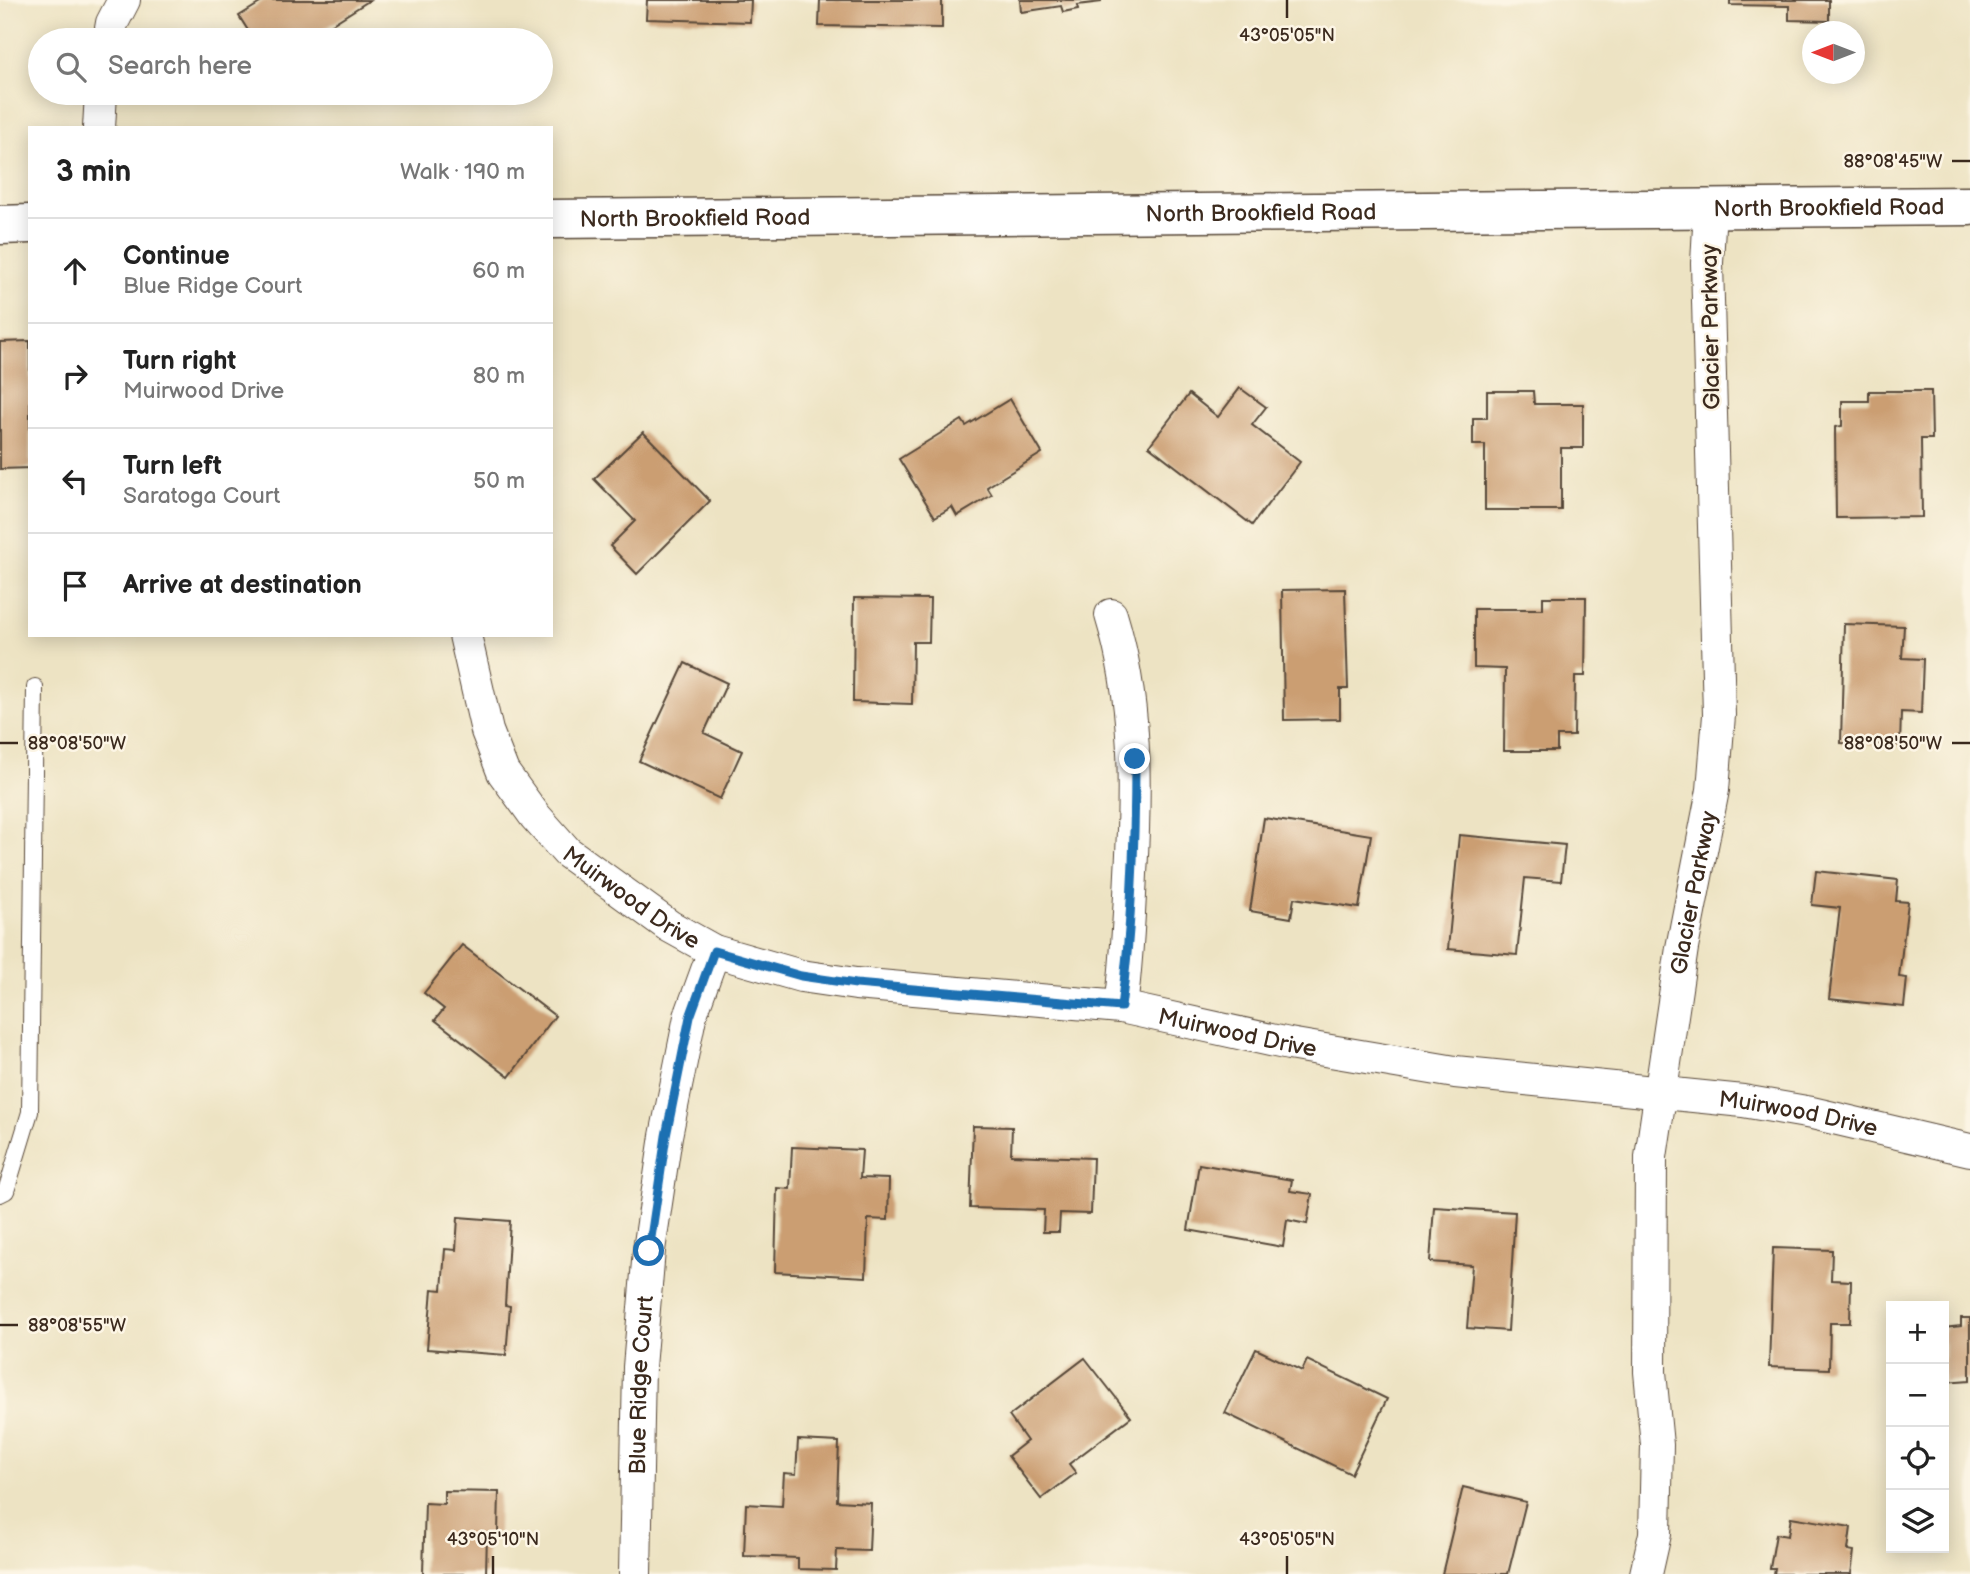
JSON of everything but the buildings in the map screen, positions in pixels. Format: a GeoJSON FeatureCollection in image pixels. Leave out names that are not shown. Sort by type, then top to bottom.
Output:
{"type":"FeatureCollection","features":[{"type":"Feature","properties":{"kind":"street"},"geometry":{"type":"LineString","coordinates":[[111,28],[124,0]]}},
{"type":"Feature","properties":{"kind":"street"},"geometry":{"type":"LineString","coordinates":[[99,126],[100,105]]}},
{"type":"Feature","properties":{"kind":"street","name":"North Brookfield Road"},"geometry":{"type":"LineString","coordinates":[[553,219],[1970,206]]}},
{"type":"Feature","properties":{"kind":"street","name":"Glacier Parkway"},"geometry":{"type":"LineString","coordinates":[[1646,1574],[1655,1534],[1657,1444],[1650,1372],[1651,1157],[1658,1093],[1713,790],[1720,715],[1707,263],[1710,208]]}},
{"type":"Feature","properties":{"kind":"street"},"geometry":{"type":"LineString","coordinates":[[0,225],[28,224]]}},
{"type":"Feature","properties":{"kind":"street"},"geometry":{"type":"LineString","coordinates":[[1111,615],[1124,660],[1135,759],[1135,823],[1128,952],[1121,1007]]}},
{"type":"Feature","properties":{"kind":"street","name":"Muirwood Drive"},"geometry":{"type":"LineString","coordinates":[[466,637],[491,741],[503,772],[536,816],[567,852],[669,926],[714,951],[801,976],[856,984],[1121,1007],[1373,1060],[1455,1072],[1744,1101],[1812,1113],[1970,1150]]}},
{"type":"Feature","properties":{"kind":"street","name":"Blue Ridge Court"},"geometry":{"type":"LineString","coordinates":[[635,1574],[639,1367],[649,1251],[666,1136],[690,1017],[714,951]]}},
{"type":"Feature","properties":{"kind":"lane"},"geometry":{"type":"LineString","coordinates":[[0,1194],[6,1191],[30,1112],[35,687]]}},
{"type":"Feature","properties":{"kind":"route"},"geometry":{"type":"LineString","coordinates":[[649,1251],[666,1136],[690,1017],[714,951],[801,976],[856,984],[1121,1007],[1128,952],[1135,823],[1135,759]]}}]}
